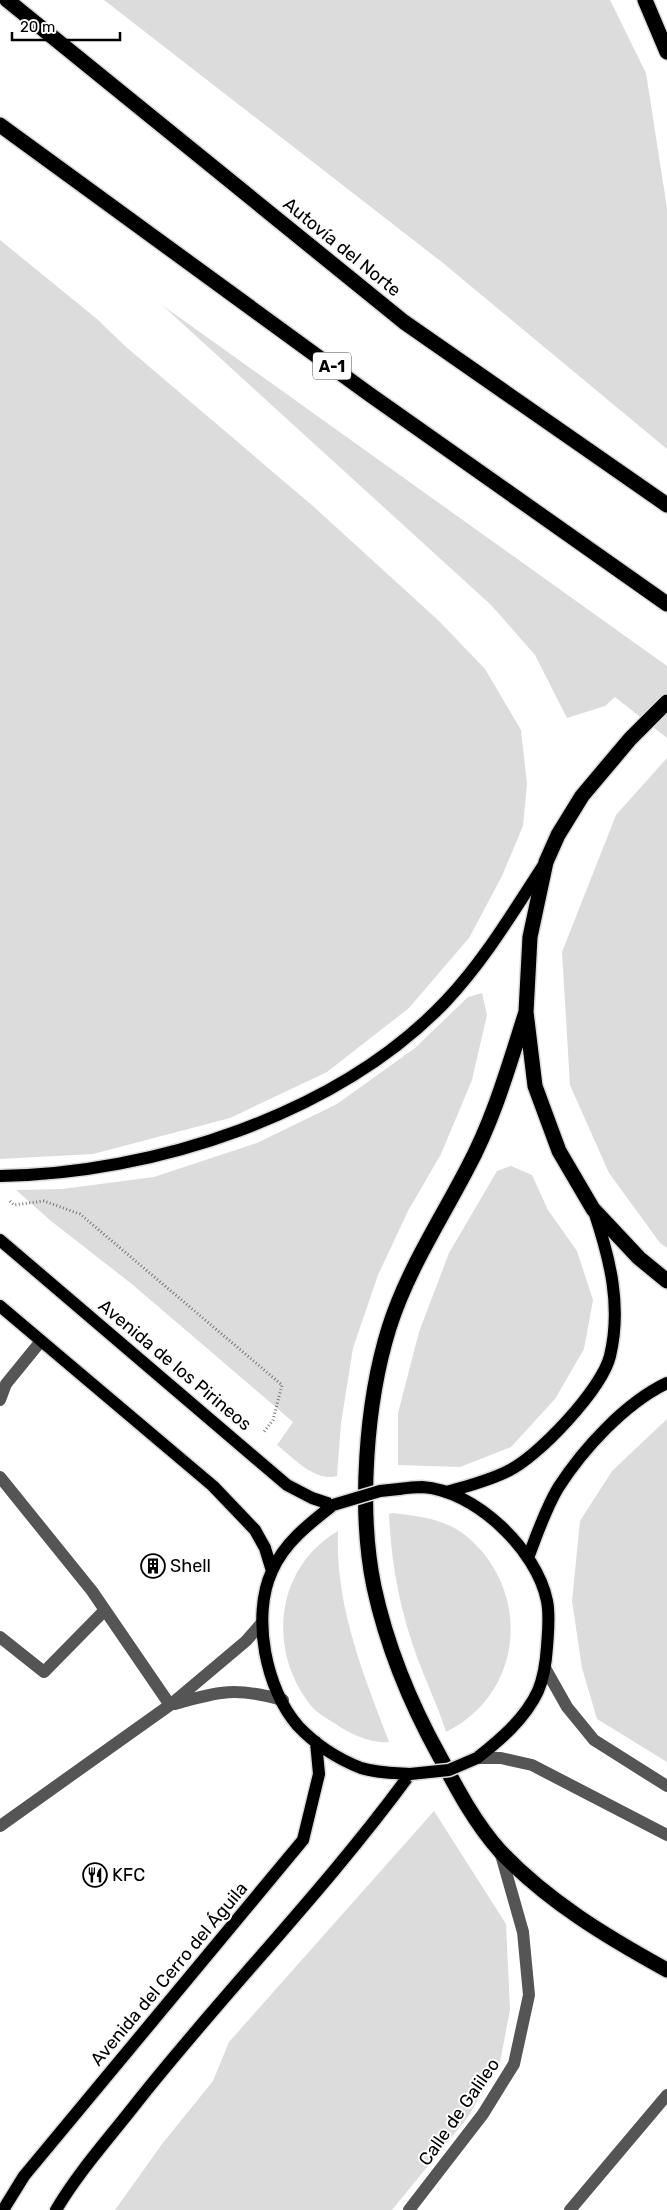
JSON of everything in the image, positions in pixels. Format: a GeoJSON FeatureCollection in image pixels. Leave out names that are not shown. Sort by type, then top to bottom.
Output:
{"type":"FeatureCollection","features":[{"type":"Feature","properties":{"kind":"highway","name":"Autovía del Norte"},"geometry":{"type":"LineString","coordinates":[[7,0],[404,322],[667,505]]}},
{"type":"Feature","properties":{"kind":"highway"},"geometry":{"type":"LineString","coordinates":[[645,0],[667,52]]}},
{"type":"Feature","properties":{"kind":"highway","name":"A-1"},"geometry":{"type":"LineString","coordinates":[[0,125],[369,394],[667,604]]}},
{"type":"Feature","properties":{"kind":"highway"},"geometry":{"type":"LineString","coordinates":[[667,702],[630,739],[582,796],[558,835],[546,862],[530,937],[526,1012],[535,1086],[559,1151],[594,1209],[639,1258],[667,1281]]}},
{"type":"Feature","properties":{"kind":"highway"},"geometry":{"type":"LineString","coordinates":[[526,1012],[495,1109],[468,1167],[431,1231],[406,1285],[390,1325],[378,1367],[367,1465],[368,1538],[374,1585],[403,1684],[424,1729],[458,1791],[500,1851],[558,1902],[618,1943],[667,1970]]}},
{"type":"Feature","properties":{"kind":"main road"},"geometry":{"type":"LineString","coordinates":[[0,1176],[32,1176],[106,1167],[176,1152],[245,1128],[317,1095],[369,1066],[446,1001],[508,920],[546,862]]}},
{"type":"Feature","properties":{"kind":"main road"},"geometry":{"type":"LineString","coordinates":[[447,1492],[510,1470],[545,1442],[591,1394],[610,1358],[614,1293],[610,1257],[594,1209]]}},
{"type":"Feature","properties":{"kind":"main road","name":"Avenida de los Pirineos"},"geometry":{"type":"LineString","coordinates":[[0,1240],[287,1485],[312,1498],[333,1505]]}},
{"type":"Feature","properties":{"kind":"main road"},"geometry":{"type":"LineString","coordinates":[[0,1306],[213,1486],[255,1530],[272,1571]]}},
{"type":"Feature","properties":{"kind":"main road"},"geometry":{"type":"LineString","coordinates":[[528,1558],[542,1518],[559,1488],[579,1461],[614,1420],[653,1389],[667,1383]]}},
{"type":"Feature","properties":{"kind":"main road"},"geometry":{"type":"LineString","coordinates":[[422,1487],[447,1492],[481,1510],[507,1531],[538,1574],[547,1601],[549,1625],[545,1668],[538,1692],[506,1735],[477,1758],[449,1770],[410,1774],[362,1768],[339,1757],[316,1742],[297,1725],[269,1670],[260,1624],[272,1571],[296,1536],[333,1505],[380,1490],[422,1487]]}},
{"type":"Feature","properties":{"kind":"main road","name":"Avenida del Cerro del Águila"},"geometry":{"type":"LineString","coordinates":[[4,2210],[24,2176],[303,1840],[319,1774],[316,1742]]}},
{"type":"Feature","properties":{"kind":"main road"},"geometry":{"type":"LineString","coordinates":[[56,2210],[69,2189],[159,2076],[335,1870],[410,1774]]}},
{"type":"Feature","properties":{"kind":"street"},"geometry":{"type":"LineString","coordinates":[[0,1400],[6,1384],[41,1341]]}},
{"type":"Feature","properties":{"kind":"street"},"geometry":{"type":"LineString","coordinates":[[0,1477],[105,1610],[170,1705]]}},
{"type":"Feature","properties":{"kind":"street"},"geometry":{"type":"LineString","coordinates":[[0,1637],[44,1672],[105,1610]]}},
{"type":"Feature","properties":{"kind":"street"},"geometry":{"type":"LineString","coordinates":[[0,1826],[170,1705],[246,1641],[260,1624]]}},
{"type":"Feature","properties":{"kind":"street"},"geometry":{"type":"LineString","coordinates":[[545,1668],[567,1707],[594,1740],[667,1786]]}},
{"type":"Feature","properties":{"kind":"street"},"geometry":{"type":"LineString","coordinates":[[170,1705],[216,1692],[240,1691],[283,1700]]}},
{"type":"Feature","properties":{"kind":"street"},"geometry":{"type":"LineString","coordinates":[[477,1758],[501,1758],[532,1765],[667,1836]]}},
{"type":"Feature","properties":{"kind":"street","name":"Calle de Galileo"},"geometry":{"type":"LineString","coordinates":[[409,2210],[483,2114],[514,2064],[529,1995],[523,1932],[500,1851]]}},
{"type":"Feature","properties":{"kind":"street"},"geometry":{"type":"LineString","coordinates":[[570,2210],[667,2095]]}},
{"type":"Feature","properties":{"kind":"path"},"geometry":{"type":"LineString","coordinates":[[5,1195],[14,1205],[44,1201],[80,1214],[243,1350],[282,1385],[273,1420],[249,1451]]}},
{"type":"Feature","properties":{"kind":"shaded area"},"geometry":{"type":"Polygon","coordinates":[[[104,0],[610,0],[646,73],[667,208],[667,449],[443,263],[104,0]]]}},
{"type":"Feature","properties":{"kind":"shaded area"},"geometry":{"type":"Polygon","coordinates":[[[0,240],[97,319],[125,346],[314,507],[439,621],[485,669],[521,730],[527,784],[523,826],[502,876],[469,938],[409,1008],[327,1072],[230,1118],[93,1154],[0,1159],[0,240]]]}},
{"type":"Feature","properties":{"kind":"shaded area"},"geometry":{"type":"Polygon","coordinates":[[[162,305],[667,666],[667,738],[615,697],[605,706],[567,718],[535,655],[491,605],[162,305]]]}},
{"type":"Feature","properties":{"kind":"shaded area"},"geometry":{"type":"Polygon","coordinates":[[[667,758],[667,1248],[660,1243],[609,1173],[570,1085],[562,952],[616,815],[667,758]]]}},
{"type":"Feature","properties":{"kind":"shaded area"},"geometry":{"type":"Polygon","coordinates":[[[482,993],[487,1015],[472,1080],[441,1154],[408,1211],[378,1275],[353,1348],[341,1423],[337,1476],[320,1476],[305,1468],[277,1445],[293,1422],[133,1285],[51,1221],[16,1190],[62,1189],[154,1177],[257,1143],[337,1104],[415,1048],[468,997],[482,993]]]}},
{"type":"Feature","properties":{"kind":"shaded area"},"geometry":{"type":"Polygon","coordinates":[[[511,1166],[532,1175],[548,1210],[577,1251],[593,1300],[584,1349],[555,1399],[511,1447],[460,1467],[398,1465],[398,1413],[419,1332],[449,1253],[497,1171],[511,1166]]]}},
{"type":"Feature","properties":{"kind":"shaded area"},"geometry":{"type":"Polygon","coordinates":[[[667,1419],[667,1762],[597,1719],[582,1668],[572,1601],[580,1521],[612,1471],[667,1419]]]}},
{"type":"Feature","properties":{"kind":"shaded area"},"geometry":{"type":"Polygon","coordinates":[[[393,1513],[440,1522],[465,1535],[487,1557],[501,1583],[509,1611],[510,1639],[504,1667],[492,1692],[472,1715],[446,1732],[411,1640],[401,1604],[394,1569],[390,1532],[389,1514],[393,1513]]]}},
{"type":"Feature","properties":{"kind":"shaded area"},"geometry":{"type":"Polygon","coordinates":[[[338,1531],[338,1559],[346,1613],[361,1665],[389,1742],[369,1740],[354,1735],[319,1713],[314,1709],[299,1687],[289,1664],[284,1639],[284,1614],[289,1590],[300,1567],[316,1547],[338,1531]]]}},
{"type":"Feature","properties":{"kind":"shaded area"},"geometry":{"type":"Polygon","coordinates":[[[434,1811],[506,1924],[510,2010],[500,2062],[468,2117],[392,2210],[115,2210],[162,2144],[213,2081],[229,2042],[434,1811]]]}},
{"type":"Feature","properties":{"kind":"place","name":"Shell"},"geometry":{"type":"Point","coordinates":[153,1566]}},
{"type":"Feature","properties":{"kind":"place","name":"KFC"},"geometry":{"type":"Point","coordinates":[95,1875]}}]}
